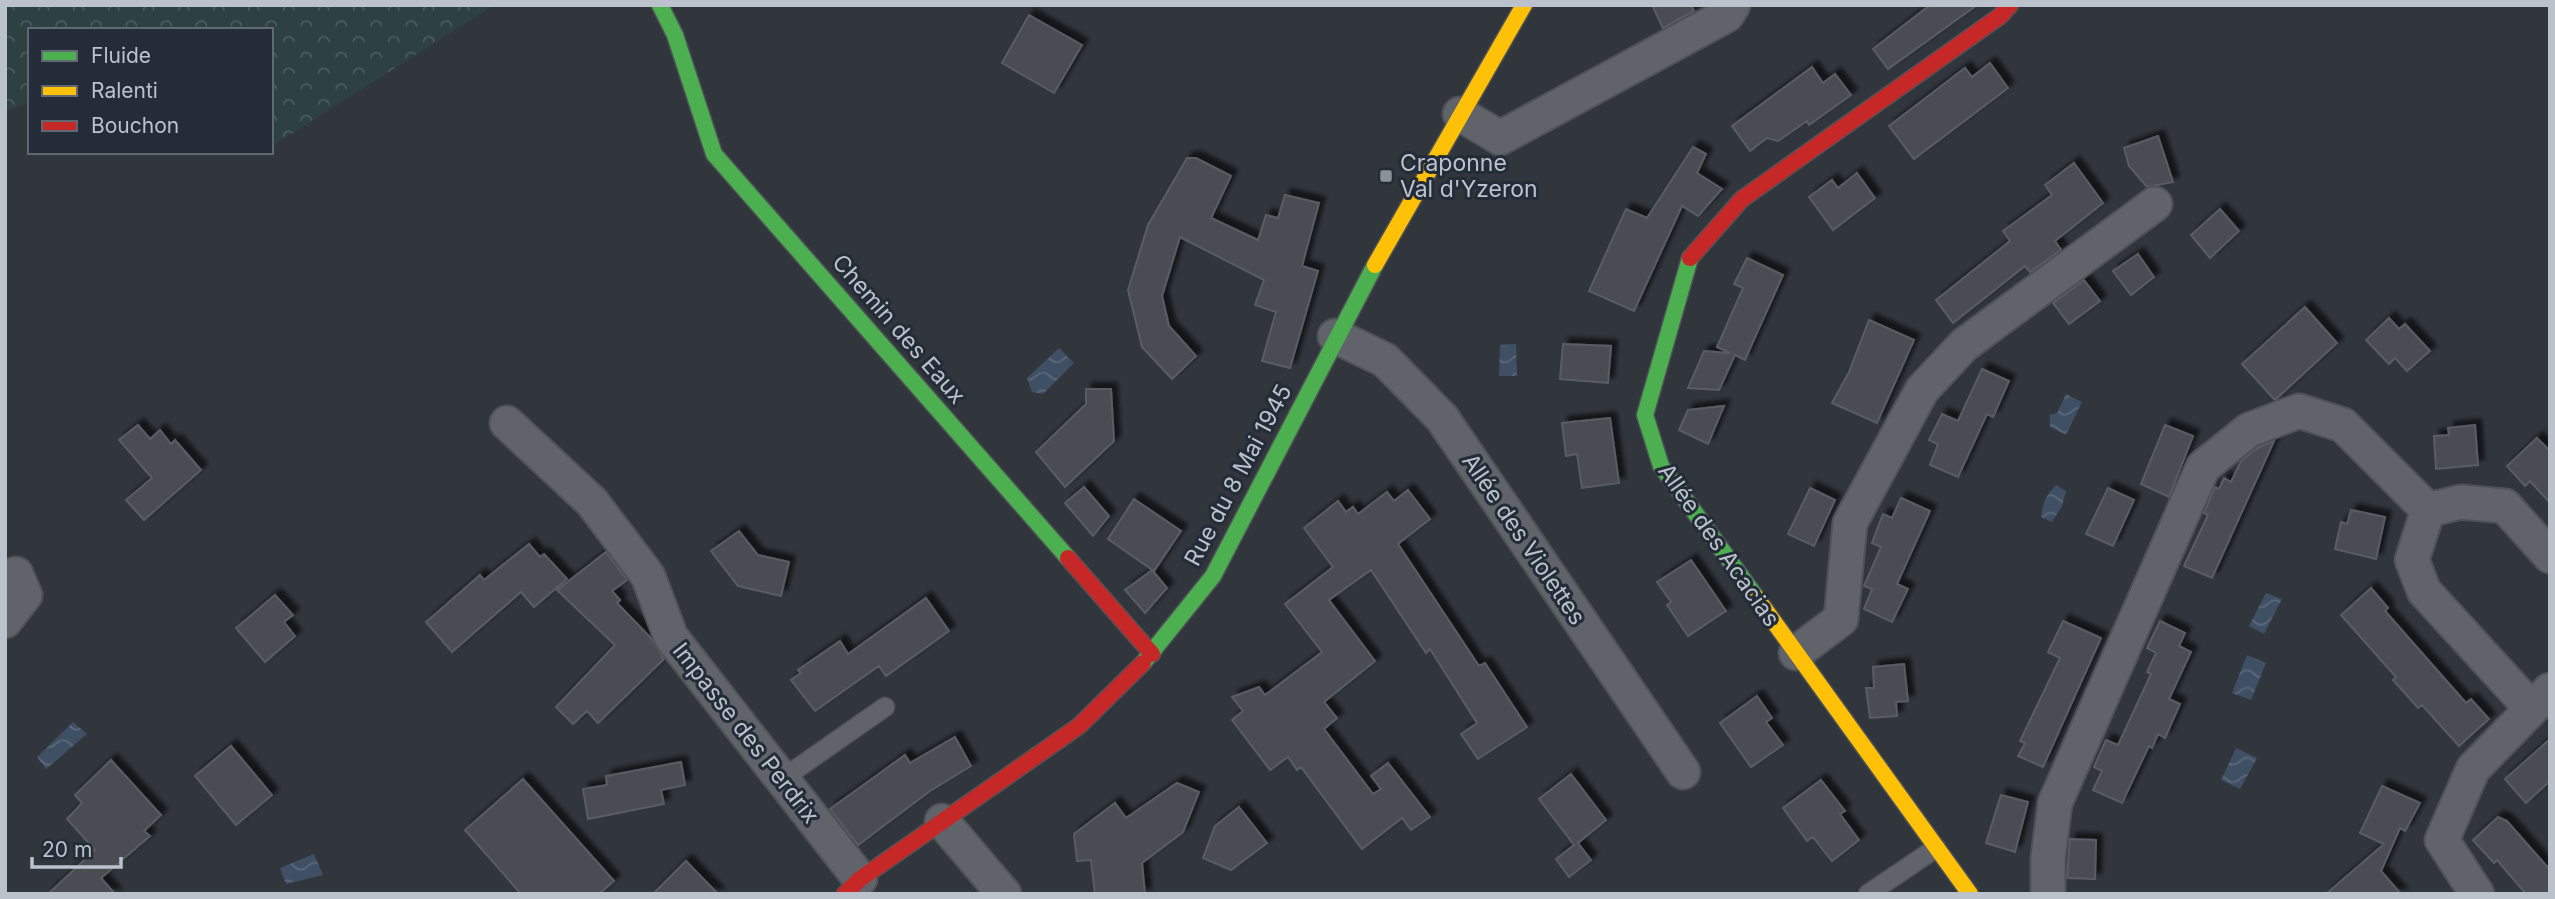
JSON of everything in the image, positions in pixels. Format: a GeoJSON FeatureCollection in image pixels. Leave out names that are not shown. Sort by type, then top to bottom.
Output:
{"type":"FeatureCollection","features":[{"type":"Feature","properties":{"kind":"street","name":"Chemin des Eaux"},"geometry":{"type":"LineString","coordinates":[[660,5],[675,35],[714,153],[1152,654]]}},
{"type":"Feature","properties":{"kind":"street","name":"Rue du 8 Mai 1945"},"geometry":{"type":"LineString","coordinates":[[853,886],[1079,726],[1152,654],[1213,576],[1335,336],[1524,5]]}},
{"type":"Feature","properties":{"kind":"street"},"geometry":{"type":"LineString","coordinates":[[1460,114],[1500,138],[1727,15],[1733,5]]}},
{"type":"Feature","properties":{"kind":"street","name":"Allée des Acacias"},"geometry":{"type":"LineString","coordinates":[[1969,894],[1661,466],[1645,415],[1690,259],[1742,199],[2000,16],[2010,5]]}},
{"type":"Feature","properties":{"kind":"street"},"geometry":{"type":"LineString","coordinates":[[1796,653],[1841,619],[1850,523],[1922,390],[1964,345],[2155,204]]}},
{"type":"Feature","properties":{"kind":"street","name":"Allée des Violettes"},"geometry":{"type":"LineString","coordinates":[[1335,336],[1385,360],[1442,418],[1683,772]]}},
{"type":"Feature","properties":{"kind":"street"},"geometry":{"type":"LineString","coordinates":[[2048,894],[2048,858],[2055,803],[2203,467],[2249,430],[2299,411],[2343,425],[2428,510]]}},
{"type":"Feature","properties":{"kind":"street","name":"Impasse des Perdrix"},"geometry":{"type":"LineString","coordinates":[[507,423],[600,512],[648,576],[671,637],[782,779],[853,886]]}},
{"type":"Feature","properties":{"kind":"street"},"geometry":{"type":"LineString","coordinates":[[2428,510],[2461,502],[2505,506],[2550,556]]}},
{"type":"Feature","properties":{"kind":"street"},"geometry":{"type":"LineString","coordinates":[[2428,510],[2412,560],[2424,591],[2540,699],[2473,769],[2442,840],[2477,894]]}},
{"type":"Feature","properties":{"kind":"street"},"geometry":{"type":"LineString","coordinates":[[5,621],[25,595],[16,574]]}},
{"type":"Feature","properties":{"kind":"street"},"geometry":{"type":"LineString","coordinates":[[942,821],[1004,894]]}},
{"type":"Feature","properties":{"kind":"lane"},"geometry":{"type":"LineString","coordinates":[[782,779],[886,707]]}},
{"type":"Feature","properties":{"kind":"lane"},"geometry":{"type":"LineString","coordinates":[[1868,894],[1936,848]]}},
{"type":"Feature","properties":{"kind":"green space"},"geometry":{"type":"Polygon","coordinates":[[[5,5],[494,5],[273,146],[273,28],[28,28],[28,103],[5,111],[5,5]]]}},
{"type":"Feature","properties":{"kind":"water"},"geometry":{"type":"Polygon","coordinates":[[[1516,344],[1517,376],[1499,376],[1500,345],[1516,344]]]}},
{"type":"Feature","properties":{"kind":"water"},"geometry":{"type":"Polygon","coordinates":[[[1059,348],[1074,363],[1043,394],[1032,392],[1027,378],[1059,348]]]}},
{"type":"Feature","properties":{"kind":"water"},"geometry":{"type":"Polygon","coordinates":[[[2066,394],[2082,402],[2066,435],[2050,427],[2050,415],[2057,413],[2066,394]]]}},
{"type":"Feature","properties":{"kind":"water"},"geometry":{"type":"Polygon","coordinates":[[[2056,485],[2066,491],[2062,506],[2052,522],[2041,517],[2042,508],[2056,485]]]}},
{"type":"Feature","properties":{"kind":"water"},"geometry":{"type":"Polygon","coordinates":[[[2266,593],[2282,599],[2264,634],[2249,626],[2266,593]]]}},
{"type":"Feature","properties":{"kind":"water"},"geometry":{"type":"Polygon","coordinates":[[[2247,655],[2266,663],[2251,700],[2232,693],[2247,655]]]}},
{"type":"Feature","properties":{"kind":"water"},"geometry":{"type":"Polygon","coordinates":[[[73,722],[87,734],[46,769],[37,757],[73,722]]]}},
{"type":"Feature","properties":{"kind":"water"},"geometry":{"type":"Polygon","coordinates":[[[2236,748],[2257,758],[2240,789],[2221,780],[2236,748]]]}},
{"type":"Feature","properties":{"kind":"water"},"geometry":{"type":"Polygon","coordinates":[[[314,854],[323,875],[286,884],[280,868],[314,854]]]}},
{"type":"Feature","properties":{"kind":"building"},"geometry":{"type":"Polygon","coordinates":[[[1652,5],[1691,5],[1694,11],[1663,28],[1652,5]]]}},
{"type":"Feature","properties":{"kind":"building"},"geometry":{"type":"Polygon","coordinates":[[[1930,5],[1977,5],[1888,69],[1873,49],[1930,5]]]}},
{"type":"Feature","properties":{"kind":"building"},"geometry":{"type":"Polygon","coordinates":[[[1029,15],[1082,45],[1054,93],[1002,63],[1029,15]]]}},
{"type":"Feature","properties":{"kind":"building"},"geometry":{"type":"Polygon","coordinates":[[[1990,63],[2008,88],[1914,159],[1889,126],[1965,68],[1972,77],[1990,63]]]}},
{"type":"Feature","properties":{"kind":"building"},"geometry":{"type":"Polygon","coordinates":[[[1812,67],[1823,83],[1835,74],[1851,95],[1809,125],[1807,121],[1778,141],[1767,138],[1750,151],[1732,126],[1812,67]]]}},
{"type":"Feature","properties":{"kind":"building"},"geometry":{"type":"Polygon","coordinates":[[[2158,136],[2173,182],[2147,187],[2129,166],[2124,148],[2158,136]]]}},
{"type":"Feature","properties":{"kind":"building"},"geometry":{"type":"Polygon","coordinates":[[[1693,147],[1706,154],[1697,173],[1722,189],[1698,216],[1682,206],[1634,311],[1589,291],[1626,209],[1647,218],[1693,147]]]}},
{"type":"Feature","properties":{"kind":"building"},"geometry":{"type":"Polygon","coordinates":[[[1187,158],[1196,158],[1231,176],[1211,218],[1258,240],[1266,215],[1278,218],[1285,195],[1319,203],[1302,266],[1318,271],[1290,368],[1262,361],[1276,312],[1255,305],[1264,280],[1180,237],[1162,296],[1169,326],[1196,356],[1172,379],[1142,347],[1128,290],[1148,225],[1187,158]]]}},
{"type":"Feature","properties":{"kind":"building"},"geometry":{"type":"Polygon","coordinates":[[[2074,163],[2103,203],[2055,241],[2061,250],[2030,272],[2025,266],[1953,323],[1936,300],[2010,241],[2003,231],[2052,195],[2045,185],[2074,163]]]}},
{"type":"Feature","properties":{"kind":"building"},"geometry":{"type":"Polygon","coordinates":[[[1857,173],[1875,198],[1833,230],[1809,197],[1832,180],[1838,188],[1857,173]]]}},
{"type":"Feature","properties":{"kind":"building"},"geometry":{"type":"Polygon","coordinates":[[[2220,209],[2239,231],[2210,258],[2191,235],[2220,209]]]}},
{"type":"Feature","properties":{"kind":"building"},"geometry":{"type":"Polygon","coordinates":[[[2138,254],[2154,277],[2131,295],[2113,271],[2138,254]]]}},
{"type":"Feature","properties":{"kind":"building"},"geometry":{"type":"Polygon","coordinates":[[[1747,258],[1783,275],[1745,360],[1735,355],[1719,390],[1688,388],[1704,351],[1730,353],[1717,347],[1743,288],[1734,284],[1747,258]]]}},
{"type":"Feature","properties":{"kind":"building"},"geometry":{"type":"Polygon","coordinates":[[[2084,280],[2100,301],[2069,324],[2053,303],[2084,280]]]}},
{"type":"Feature","properties":{"kind":"building"},"geometry":{"type":"Polygon","coordinates":[[[2305,307],[2337,343],[2275,400],[2242,364],[2305,307]]]}},
{"type":"Feature","properties":{"kind":"building"},"geometry":{"type":"Polygon","coordinates":[[[2389,318],[2399,329],[2405,324],[2430,351],[2407,371],[2395,358],[2389,364],[2366,340],[2389,318]]]}},
{"type":"Feature","properties":{"kind":"building"},"geometry":{"type":"Polygon","coordinates":[[[1869,320],[1914,340],[1877,423],[1832,403],[1849,372],[1869,320]]]}},
{"type":"Feature","properties":{"kind":"building"},"geometry":{"type":"Polygon","coordinates":[[[1563,344],[1611,346],[1608,383],[1560,379],[1563,344]]]}},
{"type":"Feature","properties":{"kind":"building"},"geometry":{"type":"Polygon","coordinates":[[[1982,369],[2009,381],[1993,417],[1987,414],[1958,477],[1930,465],[1938,444],[1929,440],[1942,414],[1958,421],[1982,369]]]}},
{"type":"Feature","properties":{"kind":"building"},"geometry":{"type":"Polygon","coordinates":[[[1086,389],[1111,389],[1114,441],[1065,487],[1036,452],[1086,404],[1086,389]]]}},
{"type":"Feature","properties":{"kind":"building"},"geometry":{"type":"Polygon","coordinates":[[[1724,406],[1708,444],[1679,430],[1688,410],[1724,406]]]}},
{"type":"Feature","properties":{"kind":"building"},"geometry":{"type":"Polygon","coordinates":[[[1610,418],[1619,483],[1582,488],[1577,454],[1566,456],[1562,423],[1610,418]]]}},
{"type":"Feature","properties":{"kind":"building"},"geometry":{"type":"Polygon","coordinates":[[[138,425],[150,439],[160,430],[171,444],[175,440],[201,470],[144,520],[126,500],[152,478],[119,440],[138,425]]]}},
{"type":"Feature","properties":{"kind":"building"},"geometry":{"type":"Polygon","coordinates":[[[2165,425],[2193,436],[2169,497],[2141,484],[2165,425]]]}},
{"type":"Feature","properties":{"kind":"building"},"geometry":{"type":"Polygon","coordinates":[[[2475,425],[2478,465],[2436,469],[2434,436],[2449,435],[2448,428],[2475,425]]]}},
{"type":"Feature","properties":{"kind":"building"},"geometry":{"type":"Polygon","coordinates":[[[2537,438],[2550,451],[2550,503],[2530,481],[2525,486],[2507,466],[2537,438]]]}},
{"type":"Feature","properties":{"kind":"building"},"geometry":{"type":"Polygon","coordinates":[[[2274,441],[2212,578],[2184,566],[2208,515],[2204,513],[2215,487],[2219,489],[2224,478],[2231,482],[2241,461],[2259,447],[2274,441]]]}},
{"type":"Feature","properties":{"kind":"building"},"geometry":{"type":"Polygon","coordinates":[[[1084,487],[1109,516],[1093,536],[1065,503],[1084,487]]]}},
{"type":"Feature","properties":{"kind":"building"},"geometry":{"type":"Polygon","coordinates":[[[1810,488],[1835,500],[1814,546],[1788,534],[1810,488]]]}},
{"type":"Feature","properties":{"kind":"building"},"geometry":{"type":"Polygon","coordinates":[[[2108,488],[2134,500],[2113,546],[2086,534],[2108,488]]]}},
{"type":"Feature","properties":{"kind":"building"},"geometry":{"type":"Polygon","coordinates":[[[1408,490],[1430,519],[1398,544],[1479,666],[1485,663],[1527,727],[1478,759],[1461,734],[1477,723],[1430,649],[1426,653],[1371,570],[1329,600],[1375,661],[1324,702],[1337,718],[1324,729],[1373,794],[1381,789],[1371,776],[1388,763],[1430,817],[1411,830],[1402,818],[1362,849],[1301,767],[1297,770],[1288,757],[1270,770],[1232,720],[1243,711],[1232,697],[1259,687],[1265,695],[1322,652],[1285,604],[1333,567],[1304,528],[1338,501],[1346,512],[1353,507],[1358,514],[1387,492],[1394,501],[1408,490]]]}},
{"type":"Feature","properties":{"kind":"building"},"geometry":{"type":"Polygon","coordinates":[[[1901,498],[1930,511],[1897,584],[1908,589],[1892,622],[1864,609],[1872,589],[1864,586],[1881,547],[1872,543],[1883,514],[1892,518],[1901,498]]]}},
{"type":"Feature","properties":{"kind":"building"},"geometry":{"type":"Polygon","coordinates":[[[1134,499],[1181,531],[1154,571],[1108,539],[1134,499]]]}},
{"type":"Feature","properties":{"kind":"building"},"geometry":{"type":"Polygon","coordinates":[[[2351,510],[2385,517],[2376,559],[2335,549],[2341,522],[2347,524],[2351,510]]]}},
{"type":"Feature","properties":{"kind":"building"},"geometry":{"type":"Polygon","coordinates":[[[739,531],[758,555],[789,562],[781,596],[738,586],[711,551],[739,531]]]}},
{"type":"Feature","properties":{"kind":"building"},"geometry":{"type":"Polygon","coordinates":[[[529,544],[540,557],[544,554],[567,579],[534,607],[521,592],[452,652],[426,622],[480,575],[484,580],[529,544]]]}},
{"type":"Feature","properties":{"kind":"building"},"geometry":{"type":"Polygon","coordinates":[[[606,552],[627,580],[612,591],[620,600],[617,603],[650,637],[664,659],[598,723],[587,711],[573,724],[556,707],[615,645],[557,590],[606,552]]]}},
{"type":"Feature","properties":{"kind":"building"},"geometry":{"type":"Polygon","coordinates":[[[1691,560],[1726,611],[1688,636],[1667,605],[1671,602],[1657,582],[1691,560]]]}},
{"type":"Feature","properties":{"kind":"building"},"geometry":{"type":"Polygon","coordinates":[[[1152,570],[1167,588],[1145,613],[1125,590],[1152,570]]]}},
{"type":"Feature","properties":{"kind":"building"},"geometry":{"type":"Polygon","coordinates":[[[2371,588],[2388,608],[2385,611],[2466,703],[2471,699],[2489,719],[2459,746],[2422,705],[2418,708],[2393,680],[2396,677],[2341,615],[2371,588]]]}},
{"type":"Feature","properties":{"kind":"building"},"geometry":{"type":"Polygon","coordinates":[[[275,595],[293,615],[284,622],[295,636],[265,662],[236,628],[275,595]]]}},
{"type":"Feature","properties":{"kind":"building"},"geometry":{"type":"Polygon","coordinates":[[[926,598],[949,631],[886,676],[879,666],[815,711],[791,680],[801,673],[798,670],[840,641],[848,654],[926,598]]]}},
{"type":"Feature","properties":{"kind":"building"},"geometry":{"type":"Polygon","coordinates":[[[2063,621],[2101,638],[2043,767],[2018,756],[2025,743],[2020,741],[2060,658],[2048,652],[2063,621]]]}},
{"type":"Feature","properties":{"kind":"building"},"geometry":{"type":"Polygon","coordinates":[[[2160,621],[2185,633],[2179,646],[2191,652],[2169,699],[2180,704],[2165,738],[2158,734],[2152,748],[2149,746],[2122,803],[2093,790],[2102,771],[2094,767],[2106,740],[2118,745],[2151,674],[2147,672],[2156,653],[2147,648],[2160,621]]]}},
{"type":"Feature","properties":{"kind":"building"},"geometry":{"type":"Polygon","coordinates":[[[1904,664],[1908,701],[1896,702],[1897,716],[1870,718],[1866,688],[1874,688],[1873,667],[1904,664]]]}},
{"type":"Feature","properties":{"kind":"building"},"geometry":{"type":"Polygon","coordinates":[[[1757,696],[1772,718],[1766,722],[1783,745],[1751,767],[1720,723],[1757,696]]]}},
{"type":"Feature","properties":{"kind":"building"},"geometry":{"type":"Polygon","coordinates":[[[955,737],[971,766],[930,791],[858,845],[830,809],[905,755],[910,763],[955,737]]]}},
{"type":"Feature","properties":{"kind":"building"},"geometry":{"type":"Polygon","coordinates":[[[2550,739],[2550,781],[2526,803],[2505,779],[2550,739]]]}},
{"type":"Feature","properties":{"kind":"building"},"geometry":{"type":"Polygon","coordinates":[[[231,746],[272,795],[236,825],[195,776],[231,746]]]}},
{"type":"Feature","properties":{"kind":"building"},"geometry":{"type":"Polygon","coordinates":[[[111,760],[161,815],[144,831],[150,836],[101,878],[115,894],[48,894],[95,850],[67,819],[82,803],[75,795],[111,760]]]}},
{"type":"Feature","properties":{"kind":"building"},"geometry":{"type":"Polygon","coordinates":[[[681,762],[685,785],[661,790],[664,804],[588,819],[583,789],[607,785],[606,776],[681,762]]]}},
{"type":"Feature","properties":{"kind":"building"},"geometry":{"type":"Polygon","coordinates":[[[1571,774],[1606,820],[1578,843],[1591,860],[1569,877],[1556,859],[1574,845],[1539,799],[1571,774]]]}},
{"type":"Feature","properties":{"kind":"building"},"geometry":{"type":"Polygon","coordinates":[[[523,779],[614,881],[599,894],[521,894],[465,830],[523,779]]]}},
{"type":"Feature","properties":{"kind":"building"},"geometry":{"type":"Polygon","coordinates":[[[1821,780],[1845,811],[1840,814],[1859,840],[1832,861],[1813,837],[1807,841],[1783,808],[1821,780]]]}},
{"type":"Feature","properties":{"kind":"building"},"geometry":{"type":"Polygon","coordinates":[[[1177,783],[1199,792],[1183,832],[1142,863],[1145,894],[1095,894],[1091,860],[1077,861],[1074,834],[1115,803],[1126,818],[1177,783]]]}},
{"type":"Feature","properties":{"kind":"building"},"geometry":{"type":"Polygon","coordinates":[[[2382,786],[2420,803],[2405,831],[2400,828],[2381,871],[2401,894],[2326,894],[2384,844],[2360,833],[2382,786]]]}},
{"type":"Feature","properties":{"kind":"building"},"geometry":{"type":"Polygon","coordinates":[[[2001,795],[2028,802],[2015,852],[1986,843],[2001,795]]]}},
{"type":"Feature","properties":{"kind":"building"},"geometry":{"type":"Polygon","coordinates":[[[1239,807],[1267,843],[1231,870],[1203,858],[1215,826],[1239,807]]]}},
{"type":"Feature","properties":{"kind":"building"},"geometry":{"type":"Polygon","coordinates":[[[2498,817],[2507,821],[2550,870],[2550,894],[2526,894],[2497,860],[2494,863],[2473,840],[2498,817]]]}},
{"type":"Feature","properties":{"kind":"building"},"geometry":{"type":"Polygon","coordinates":[[[2070,839],[2096,840],[2095,879],[2067,878],[2070,839]]]}},
{"type":"Feature","properties":{"kind":"building"},"geometry":{"type":"Polygon","coordinates":[[[686,861],[718,894],[653,894],[686,861]]]}},
{"type":"Feature","properties":{"kind":"traffic: fast"},"geometry":{"type":"LineString","coordinates":[[660,5],[675,35],[714,154],[1068,558]]}},
{"type":"Feature","properties":{"kind":"traffic: fast"},"geometry":{"type":"LineString","coordinates":[[1690,258],[1645,415],[1661,466],[1756,597]]}},
{"type":"Feature","properties":{"kind":"traffic: fast"},"geometry":{"type":"LineString","coordinates":[[1143,663],[1213,576],[1375,265]]}},
{"type":"Feature","properties":{"kind":"traffic: slow"},"geometry":{"type":"LineString","coordinates":[[1375,265],[1524,5]]}},
{"type":"Feature","properties":{"kind":"traffic: slow"},"geometry":{"type":"LineString","coordinates":[[1756,597],[1970,894]]}},
{"type":"Feature","properties":{"kind":"traffic: jam"},"geometry":{"type":"LineString","coordinates":[[1690,258],[1742,199],[2000,16],[2010,5]]}},
{"type":"Feature","properties":{"kind":"traffic: jam"},"geometry":{"type":"LineString","coordinates":[[1068,558],[1152,654]]}},
{"type":"Feature","properties":{"kind":"traffic: jam"},"geometry":{"type":"LineString","coordinates":[[845,894],[860,879],[1079,726],[1143,663]]}},
{"type":"Feature","properties":{"kind":"place","name":"Craponne Val d'Yzeron"},"geometry":{"type":"Point","coordinates":[1386,176]}}]}
